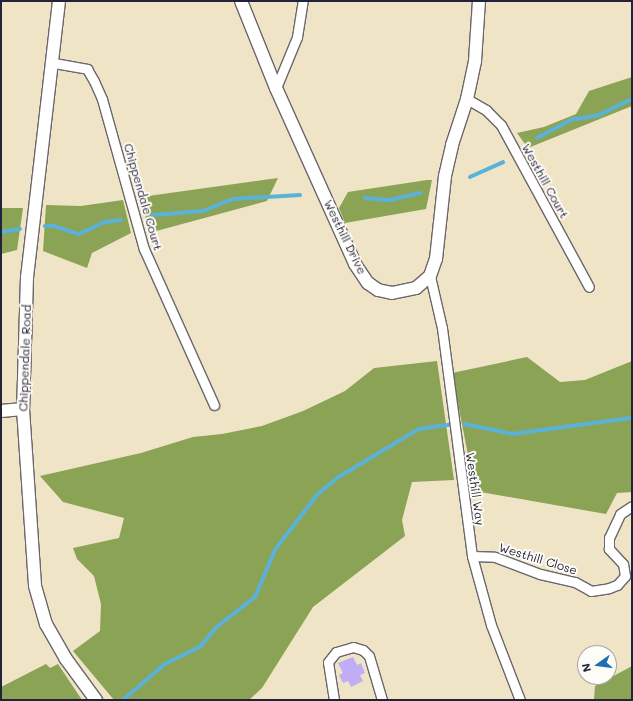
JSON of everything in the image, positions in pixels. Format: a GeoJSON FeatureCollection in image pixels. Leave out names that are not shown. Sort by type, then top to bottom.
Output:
{"type":"FeatureCollection","features":[{"type":"Feature","properties":{"kind":"street","name":"Chippendale Road"},"geometry":{"type":"LineString","coordinates":[[60,1],[54,62],[42,144],[27,277],[23,409],[36,586],[46,624],[66,658],[96,700]]}},
{"type":"Feature","properties":{"kind":"street","name":"Westhill Drive"},"geometry":{"type":"LineString","coordinates":[[241,1],[276,88],[355,264],[368,283],[378,290],[392,293],[408,292],[416,288],[430,276]]}},
{"type":"Feature","properties":{"kind":"street"},"geometry":{"type":"LineString","coordinates":[[276,88],[297,37],[303,1]]}},
{"type":"Feature","properties":{"kind":"street"},"geometry":{"type":"LineString","coordinates":[[430,276],[436,259],[445,176],[452,145],[467,99],[475,61],[479,1]]}},
{"type":"Feature","properties":{"kind":"street","name":"Chippendale Court"},"geometry":{"type":"LineString","coordinates":[[54,62],[87,69],[94,81],[104,106],[144,249],[214,405]]}},
{"type":"Feature","properties":{"kind":"street","name":"Westhill Court"},"geometry":{"type":"LineString","coordinates":[[467,99],[486,110],[501,125],[589,287]]}},
{"type":"Feature","properties":{"kind":"street","name":"Westhill Way"},"geometry":{"type":"LineString","coordinates":[[430,276],[442,328],[472,556],[490,625],[520,700]]}},
{"type":"Feature","properties":{"kind":"street"},"geometry":{"type":"LineString","coordinates":[[1,411],[23,409]]}},
{"type":"Feature","properties":{"kind":"street","name":"Westhill Close"},"geometry":{"type":"LineString","coordinates":[[472,556],[494,557],[540,574],[575,582],[591,591],[609,588],[618,585],[625,576],[623,564],[609,550],[609,538],[620,514],[632,506]]}},
{"type":"Feature","properties":{"kind":"street"},"geometry":{"type":"LineString","coordinates":[[334,700],[328,662],[336,652],[353,647],[362,650],[369,656],[382,700]]}},
{"type":"Feature","properties":{"kind":"green space"},"geometry":{"type":"Polygon","coordinates":[[[632,77],[632,106],[528,148],[517,133],[544,127],[576,114],[589,91],[632,77]]]}},
{"type":"Feature","properties":{"kind":"green space"},"geometry":{"type":"Polygon","coordinates":[[[278,178],[267,201],[149,233],[141,197],[278,178]]]}},
{"type":"Feature","properties":{"kind":"green space"},"geometry":{"type":"Polygon","coordinates":[[[432,180],[426,209],[345,223],[339,208],[348,192],[432,180]]]}},
{"type":"Feature","properties":{"kind":"green space"},"geometry":{"type":"Polygon","coordinates":[[[123,200],[131,233],[92,253],[87,268],[43,251],[46,205],[81,206],[123,200]]]}},
{"type":"Feature","properties":{"kind":"green space"},"geometry":{"type":"Polygon","coordinates":[[[1,208],[23,208],[17,250],[1,254],[1,208]]]}},
{"type":"Feature","properties":{"kind":"green space"},"geometry":{"type":"Polygon","coordinates":[[[527,357],[560,382],[585,380],[632,361],[632,492],[617,493],[606,514],[475,491],[452,373],[527,357]]]}},
{"type":"Feature","properties":{"kind":"green space"},"geometry":{"type":"Polygon","coordinates":[[[437,361],[454,480],[412,482],[402,520],[405,536],[313,607],[262,688],[249,700],[114,700],[73,651],[100,631],[101,604],[94,576],[77,559],[73,548],[119,538],[124,518],[63,502],[40,476],[141,453],[193,437],[222,434],[262,426],[303,411],[345,391],[374,368],[437,361]]]}},
{"type":"Feature","properties":{"kind":"green space"},"geometry":{"type":"Polygon","coordinates":[[[46,664],[50,668],[58,664],[82,700],[1,700],[1,687],[46,664]]]}},
{"type":"Feature","properties":{"kind":"green space"},"geometry":{"type":"Polygon","coordinates":[[[632,666],[632,700],[594,700],[595,686],[617,685],[617,674],[632,666]]]}},
{"type":"Feature","properties":{"kind":"building"},"geometry":{"type":"Polygon","coordinates":[[[353,657],[357,665],[361,663],[365,673],[360,675],[363,681],[351,687],[348,681],[343,683],[339,675],[343,673],[338,663],[353,657]]]}},
{"type":"Feature","properties":{"kind":"waterway"},"geometry":{"type":"LineString","coordinates":[[537,138],[571,120],[599,115],[632,99]]}},
{"type":"Feature","properties":{"kind":"waterway"},"geometry":{"type":"LineString","coordinates":[[470,177],[503,162]]}},
{"type":"Feature","properties":{"kind":"waterway"},"geometry":{"type":"LineString","coordinates":[[365,198],[390,200],[420,193]]}},
{"type":"Feature","properties":{"kind":"waterway"},"geometry":{"type":"LineString","coordinates":[[153,215],[203,211],[233,199],[300,195]]}},
{"type":"Feature","properties":{"kind":"waterway"},"geometry":{"type":"LineString","coordinates":[[45,226],[54,226],[79,234],[105,222],[121,220]]}},
{"type":"Feature","properties":{"kind":"waterway"},"geometry":{"type":"LineString","coordinates":[[1,232],[20,229]]}},
{"type":"Feature","properties":{"kind":"waterway"},"geometry":{"type":"LineString","coordinates":[[465,424],[513,434],[632,418]]}},
{"type":"Feature","properties":{"kind":"waterway"},"geometry":{"type":"LineString","coordinates":[[123,700],[165,664],[200,647],[217,627],[255,597],[275,550],[317,495],[337,478],[419,429],[449,425]]}}]}
